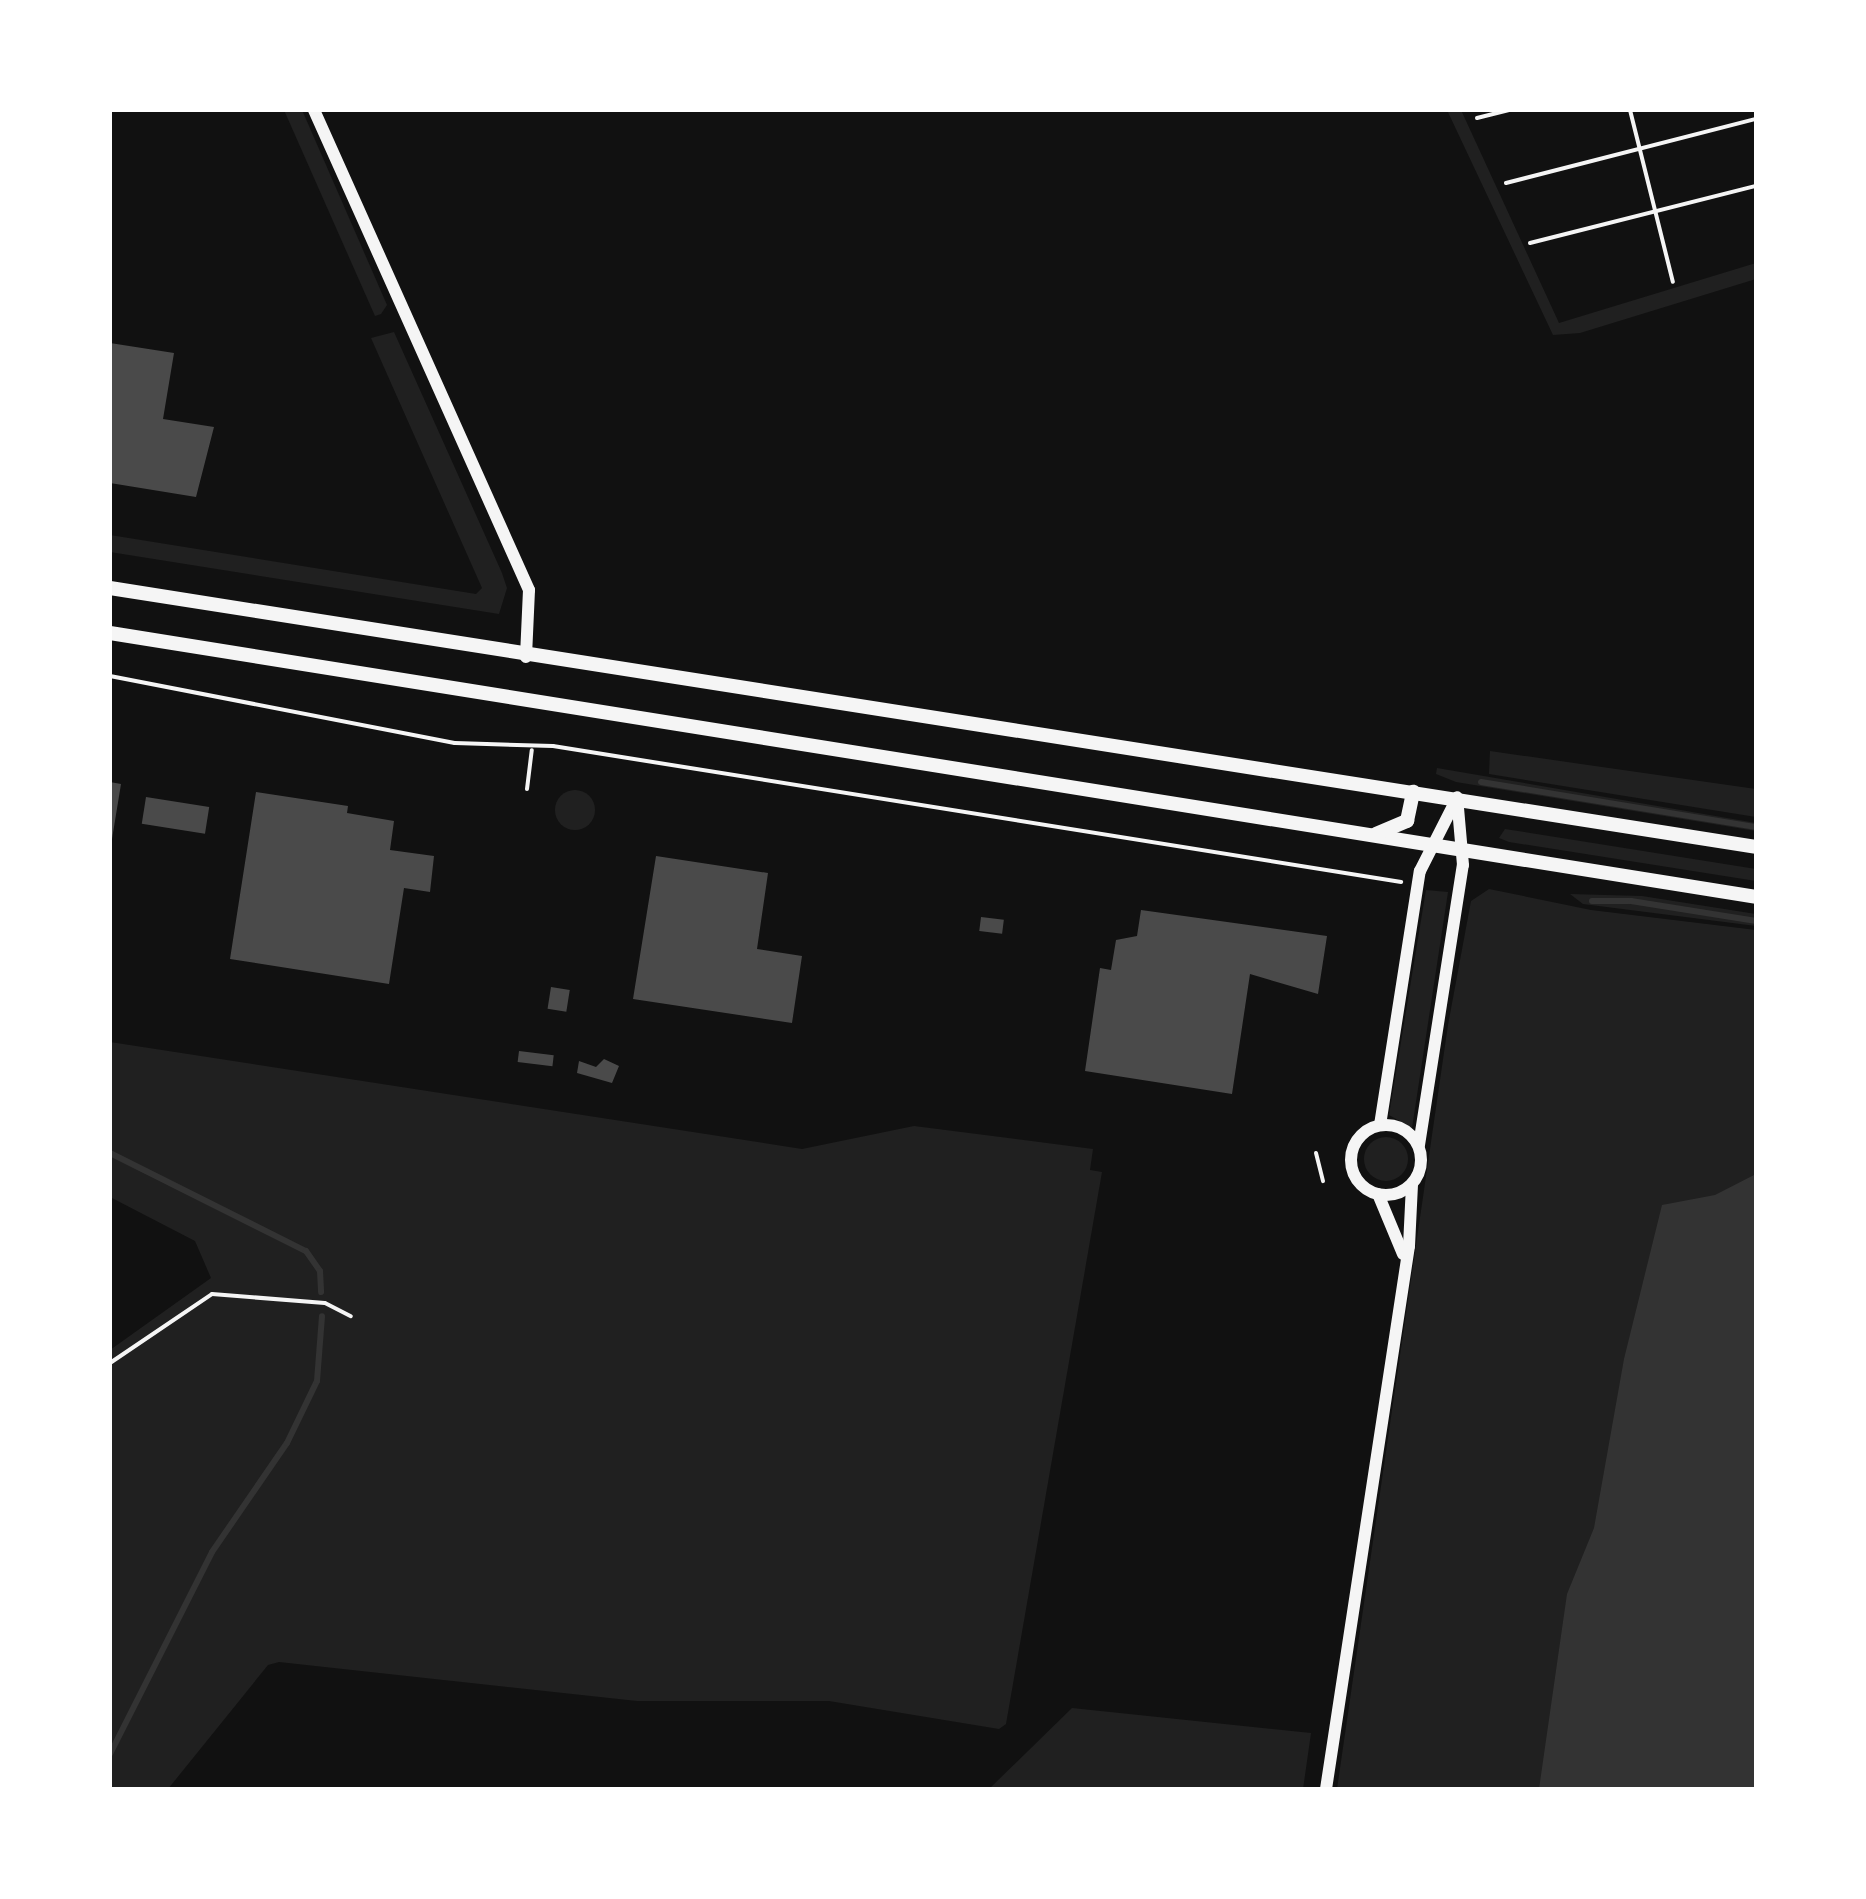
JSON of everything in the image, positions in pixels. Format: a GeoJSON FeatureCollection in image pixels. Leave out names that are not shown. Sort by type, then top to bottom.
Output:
{"type":"FeatureCollection","features":[{"type":"Feature","properties":{"kind":"main road"},"geometry":{"type":"LineString","coordinates":[[110,588],[526,657],[1756,847]]}},
{"type":"Feature","properties":{"kind":"main road"},"geometry":{"type":"LineString","coordinates":[[110,633],[538,707],[1756,898]]}},
{"type":"Feature","properties":{"kind":"main road"},"geometry":{"type":"LineString","coordinates":[[1372,835],[1407,822],[1413,792]]}},
{"type":"Feature","properties":{"kind":"street"},"geometry":{"type":"LineString","coordinates":[[314,110],[529,590],[526,657]]}},
{"type":"Feature","properties":{"kind":"street"},"geometry":{"type":"LineString","coordinates":[[1380,1125],[1420,871],[1457,798]]}},
{"type":"Feature","properties":{"kind":"street"},"geometry":{"type":"LineString","coordinates":[[1326,1789],[1412,1184],[1421,1168],[1418,1145],[1464,852],[1457,798]]}},
{"type":"Feature","properties":{"kind":"street"},"geometry":{"type":"LineString","coordinates":[[1404,1254],[1378,1194],[1357,1180],[1351,1155],[1358,1138],[1380,1125],[1401,1128],[1418,1145]]}},
{"type":"Feature","properties":{"kind":"street"},"geometry":{"type":"LineString","coordinates":[[1378,1194],[1412,1184]]}},
{"type":"Feature","properties":{"kind":"path"},"geometry":{"type":"LineString","coordinates":[[1478,118],[1510,110]]}},
{"type":"Feature","properties":{"kind":"path"},"geometry":{"type":"LineString","coordinates":[[1630,110],[1672,282]]}},
{"type":"Feature","properties":{"kind":"path"},"geometry":{"type":"LineString","coordinates":[[1506,184],[1756,118]]}},
{"type":"Feature","properties":{"kind":"path"},"geometry":{"type":"LineString","coordinates":[[1530,242],[1756,186]]}},
{"type":"Feature","properties":{"kind":"path"},"geometry":{"type":"LineString","coordinates":[[110,676],[454,743],[571,749],[1408,883]]}},
{"type":"Feature","properties":{"kind":"path"},"geometry":{"type":"LineString","coordinates":[[527,789],[532,750]]}},
{"type":"Feature","properties":{"kind":"path"},"geometry":{"type":"LineString","coordinates":[[1316,1153],[1323,1181]]}},
{"type":"Feature","properties":{"kind":"path"},"geometry":{"type":"LineString","coordinates":[[110,1363],[212,1294],[325,1302],[351,1316]]}},
{"type":"Feature","properties":{"kind":"shaded area"},"geometry":{"type":"Polygon","coordinates":[[[284,110],[302,110],[387,305],[381,314],[375,316],[284,110]]]}},
{"type":"Feature","properties":{"kind":"shaded area"},"geometry":{"type":"Polygon","coordinates":[[[1447,110],[1461,110],[1559,323],[1756,263],[1756,279],[1580,333],[1553,335],[1447,110]]]}},
{"type":"Feature","properties":{"kind":"shaded area"},"geometry":{"type":"Polygon","coordinates":[[[394,332],[502,573],[507,588],[499,614],[110,552],[110,535],[476,594],[482,588],[371,338],[394,332]]]}},
{"type":"Feature","properties":{"kind":"shaded area"},"geometry":{"type":"Polygon","coordinates":[[[1490,751],[1756,789],[1756,817],[1489,774],[1490,751]]]}},
{"type":"Feature","properties":{"kind":"shaded area"},"geometry":{"type":"Polygon","coordinates":[[[1437,768],[1756,823],[1756,831],[1456,782],[1436,774],[1437,768]]]}},
{"type":"Feature","properties":{"kind":"shaded area"},"geometry":{"type":"Polygon","coordinates":[[[575,790],[589,796],[595,810],[589,824],[575,830],[561,824],[555,810],[561,796],[575,790]]]}},
{"type":"Feature","properties":{"kind":"shaded area"},"geometry":{"type":"Polygon","coordinates":[[[1505,829],[1756,869],[1756,881],[1509,842],[1499,838],[1505,829]]]}},
{"type":"Feature","properties":{"kind":"shaded area"},"geometry":{"type":"Polygon","coordinates":[[[1489,889],[1591,910],[1756,930],[1756,1789],[1337,1789],[1448,1025],[1471,901],[1489,889]]]}},
{"type":"Feature","properties":{"kind":"shaded area"},"geometry":{"type":"Polygon","coordinates":[[[1426,890],[1448,892],[1412,1128],[1389,1115],[1426,890]]]}},
{"type":"Feature","properties":{"kind":"shaded area"},"geometry":{"type":"Polygon","coordinates":[[[1570,894],[1642,896],[1756,914],[1756,926],[1583,904],[1570,894]]]}},
{"type":"Feature","properties":{"kind":"shaded area"},"geometry":{"type":"Polygon","coordinates":[[[110,1042],[802,1149],[914,1126],[1093,1149],[1090,1170],[1102,1172],[1006,1724],[999,1729],[829,1701],[637,1701],[279,1662],[268,1665],[168,1789],[110,1789],[110,1350],[211,1278],[195,1241],[110,1197],[110,1042]]]}},
{"type":"Feature","properties":{"kind":"shaded area"},"geometry":{"type":"Polygon","coordinates":[[[1386,1137],[1402,1143],[1408,1159],[1402,1175],[1386,1181],[1370,1175],[1364,1159],[1370,1143],[1386,1137]]]}},
{"type":"Feature","properties":{"kind":"shaded area"},"geometry":{"type":"Polygon","coordinates":[[[1756,1174],[1756,1789],[1539,1789],[1567,1594],[1594,1528],[1624,1359],[1662,1205],[1715,1195],[1756,1174]]]}},
{"type":"Feature","properties":{"kind":"shaded area"},"geometry":{"type":"Polygon","coordinates":[[[1072,1708],[1311,1733],[1303,1789],[989,1789],[1072,1708]]]}},
{"type":"Feature","properties":{"kind":"building"},"geometry":{"type":"Polygon","coordinates":[[[110,343],[174,353],[163,419],[214,427],[196,497],[110,483],[110,343]]]}},
{"type":"Feature","properties":{"kind":"building"},"geometry":{"type":"Polygon","coordinates":[[[110,782],[121,784],[112,839],[110,839],[110,782]]]}},
{"type":"Feature","properties":{"kind":"building"},"geometry":{"type":"Polygon","coordinates":[[[256,792],[348,806],[347,813],[394,821],[390,850],[434,856],[430,892],[404,888],[389,984],[230,959],[256,792]]]}},
{"type":"Feature","properties":{"kind":"building"},"geometry":{"type":"Polygon","coordinates":[[[146,797],[209,807],[205,834],[142,824],[146,797]]]}},
{"type":"Feature","properties":{"kind":"building"},"geometry":{"type":"Polygon","coordinates":[[[656,856],[768,873],[757,949],[802,956],[792,1023],[633,999],[656,856]]]}},
{"type":"Feature","properties":{"kind":"building"},"geometry":{"type":"Polygon","coordinates":[[[1141,910],[1327,936],[1318,994],[1250,974],[1232,1094],[1085,1071],[1100,968],[1111,970],[1116,940],[1137,936],[1141,910]]]}},
{"type":"Feature","properties":{"kind":"building"},"geometry":{"type":"Polygon","coordinates":[[[981,917],[1004,920],[1002,934],[979,931],[981,917]]]}},
{"type":"Feature","properties":{"kind":"building"},"geometry":{"type":"Polygon","coordinates":[[[551,987],[570,990],[566,1012],[548,1009],[551,987]]]}},
{"type":"Feature","properties":{"kind":"building"},"geometry":{"type":"Polygon","coordinates":[[[519,1051],[554,1055],[552,1066],[518,1062],[519,1051]]]}},
{"type":"Feature","properties":{"kind":"building"},"geometry":{"type":"Polygon","coordinates":[[[604,1059],[619,1066],[612,1083],[577,1073],[579,1061],[596,1067],[604,1059]]]}},
{"type":"Feature","properties":{"kind":"waterway"},"geometry":{"type":"LineString","coordinates":[[1481,782],[1756,827]]}},
{"type":"Feature","properties":{"kind":"waterway"},"geometry":{"type":"LineString","coordinates":[[1592,901],[1631,901],[1756,921]]}},
{"type":"Feature","properties":{"kind":"waterway"},"geometry":{"type":"LineString","coordinates":[[110,1153],[306,1251],[320,1271],[321,1292]]}},
{"type":"Feature","properties":{"kind":"waterway"},"geometry":{"type":"LineString","coordinates":[[110,1754],[212,1552],[287,1443],[317,1381],[322,1316]]}}]}
